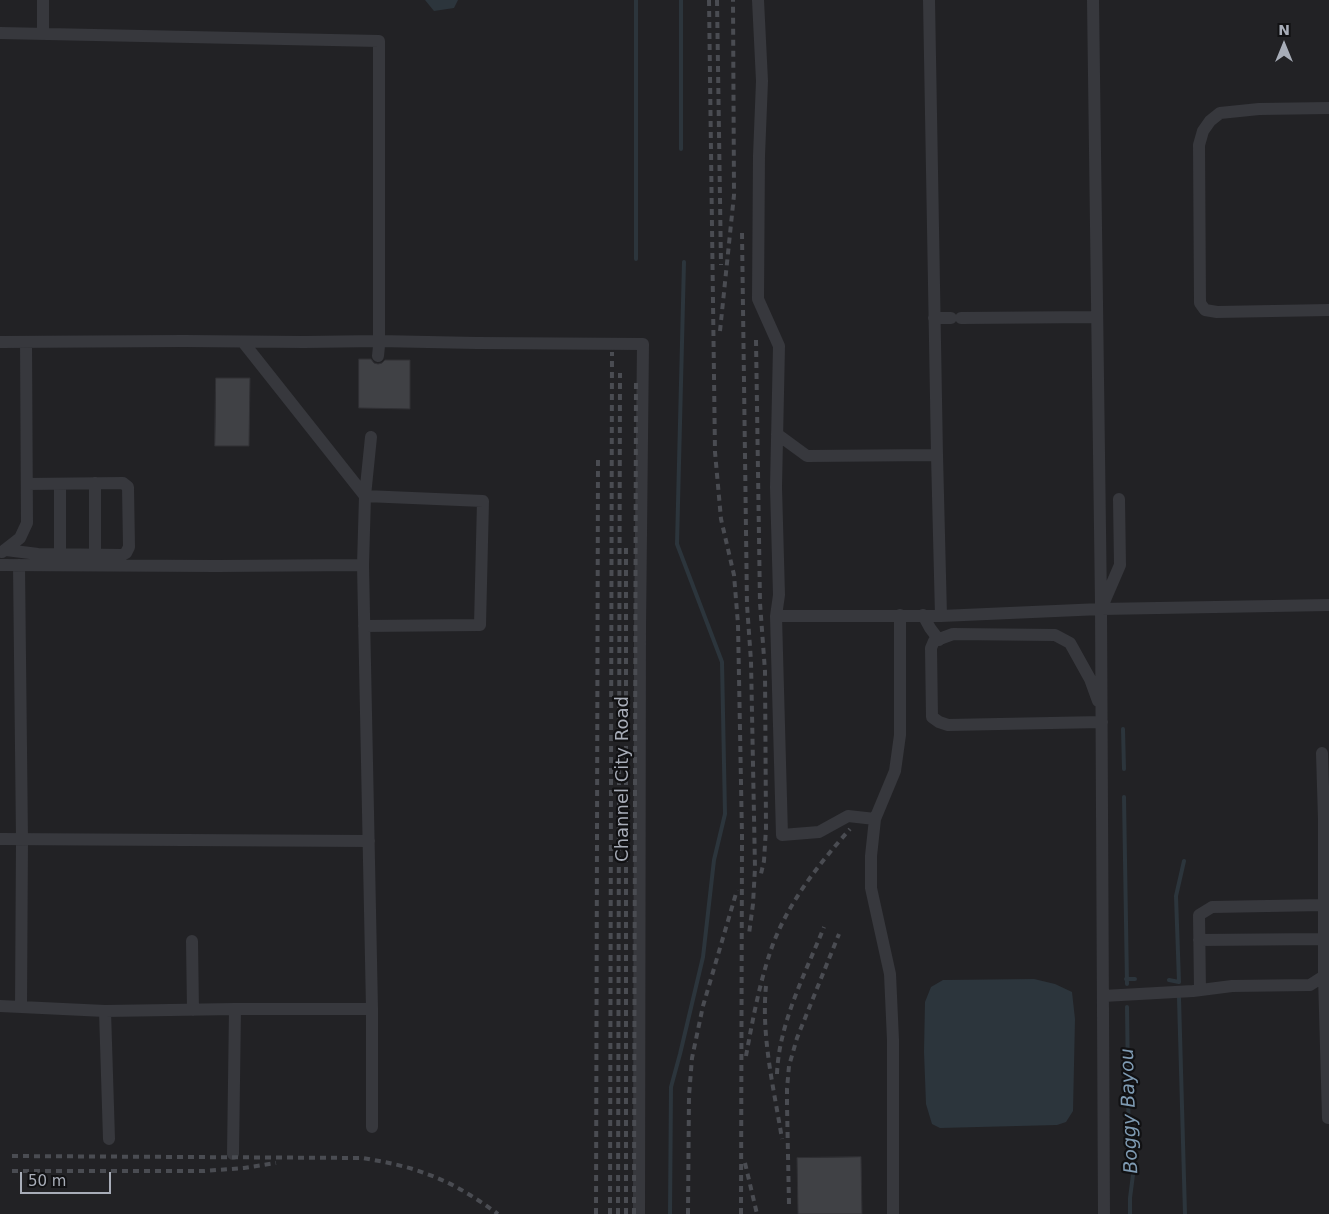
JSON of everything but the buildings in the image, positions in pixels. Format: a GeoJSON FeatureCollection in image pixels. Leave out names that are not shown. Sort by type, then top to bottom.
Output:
{"type":"FeatureCollection","features":[{"type":"Feature","properties":{"kind":"lane"},"geometry":{"type":"LineString","coordinates":[[43,0],[43,34]]}},
{"type":"Feature","properties":{"kind":"lane"},"geometry":{"type":"LineString","coordinates":[[758,0],[762,80],[759,156],[758,299],[779,346],[776,487],[779,595],[776,616],[782,835],[819,832],[848,816],[875,819]]}},
{"type":"Feature","properties":{"kind":"lane"},"geometry":{"type":"LineString","coordinates":[[930,0],[934,318],[941,616]]}},
{"type":"Feature","properties":{"kind":"lane"},"geometry":{"type":"LineString","coordinates":[[1093,0],[1101,609],[1099,722]]}},
{"type":"Feature","properties":{"kind":"lane"},"geometry":{"type":"LineString","coordinates":[[0,33],[379,42],[378,356]]}},
{"type":"Feature","properties":{"kind":"lane"},"geometry":{"type":"LineString","coordinates":[[1329,108],[1220,113],[1210,121],[1203,131],[1199,145],[1200,303],[1206,310],[1217,312],[1329,310]]}},
{"type":"Feature","properties":{"kind":"lane"},"geometry":{"type":"LineString","coordinates":[[934,318],[1097,316]]}},
{"type":"Feature","properties":{"kind":"lane"},"geometry":{"type":"LineString","coordinates":[[0,342],[304,342],[379,340]]}},
{"type":"Feature","properties":{"kind":"lane","name":"Channel City Road"},"geometry":{"type":"LineString","coordinates":[[379,340],[477,343],[642,344],[640,1214]]}},
{"type":"Feature","properties":{"kind":"lane"},"geometry":{"type":"LineString","coordinates":[[3,552],[20,538],[27,523],[26,342]]}},
{"type":"Feature","properties":{"kind":"lane"},"geometry":{"type":"LineString","coordinates":[[242,342],[365,496],[483,501],[480,625],[364,626]]}},
{"type":"Feature","properties":{"kind":"lane"},"geometry":{"type":"LineString","coordinates":[[777,434],[807,456],[937,455]]}},
{"type":"Feature","properties":{"kind":"lane"},"geometry":{"type":"LineString","coordinates":[[371,437],[365,496],[363,565],[372,1009],[372,1127]]}},
{"type":"Feature","properties":{"kind":"lane"},"geometry":{"type":"LineString","coordinates":[[3,552],[122,554],[126,553],[129,547],[128,486],[123,483],[27,484]]}},
{"type":"Feature","properties":{"kind":"lane"},"geometry":{"type":"LineString","coordinates":[[60,484],[60,554]]}},
{"type":"Feature","properties":{"kind":"lane"},"geometry":{"type":"LineString","coordinates":[[95,484],[95,554]]}},
{"type":"Feature","properties":{"kind":"lane"},"geometry":{"type":"LineString","coordinates":[[1101,609],[1120,565],[1119,499]]}},
{"type":"Feature","properties":{"kind":"lane"},"geometry":{"type":"LineString","coordinates":[[0,565],[363,565]]}},
{"type":"Feature","properties":{"kind":"lane"},"geometry":{"type":"LineString","coordinates":[[19,565],[22,840],[21,1006]]}},
{"type":"Feature","properties":{"kind":"lane"},"geometry":{"type":"LineString","coordinates":[[776,616],[941,616],[1101,609],[1329,606]]}},
{"type":"Feature","properties":{"kind":"lane"},"geometry":{"type":"LineString","coordinates":[[893,1214],[893,1021],[890,974],[871,888],[871,856],[875,819],[895,771],[900,734],[900,615]]}},
{"type":"Feature","properties":{"kind":"lane"},"geometry":{"type":"LineString","coordinates":[[923,615],[939,640]]}},
{"type":"Feature","properties":{"kind":"lane"},"geometry":{"type":"LineString","coordinates":[[1099,722],[948,725],[939,722],[932,717],[931,648],[934,641],[954,634],[1055,634],[1070,643],[1090,678],[1098,700],[1099,722],[1103,996],[1104,1214]]}},
{"type":"Feature","properties":{"kind":"lane"},"geometry":{"type":"LineString","coordinates":[[1322,753],[1324,976],[1329,1118]]}},
{"type":"Feature","properties":{"kind":"lane"},"geometry":{"type":"LineString","coordinates":[[0,840],[369,841]]}},
{"type":"Feature","properties":{"kind":"lane"},"geometry":{"type":"LineString","coordinates":[[1200,990],[1198,915],[1212,907],[1324,904]]}},
{"type":"Feature","properties":{"kind":"lane"},"geometry":{"type":"LineString","coordinates":[[1199,940],[1324,939]]}},
{"type":"Feature","properties":{"kind":"lane"},"geometry":{"type":"LineString","coordinates":[[192,941],[193,1010]]}},
{"type":"Feature","properties":{"kind":"lane"},"geometry":{"type":"LineString","coordinates":[[1103,996],[1200,990],[1232,986],[1310,985],[1324,976]]}},
{"type":"Feature","properties":{"kind":"lane"},"geometry":{"type":"LineString","coordinates":[[0,1006],[105,1011],[372,1009]]}},
{"type":"Feature","properties":{"kind":"lane"},"geometry":{"type":"LineString","coordinates":[[233,1154],[235,1009]]}},
{"type":"Feature","properties":{"kind":"lane"},"geometry":{"type":"LineString","coordinates":[[105,1011],[109,1139]]}},
{"type":"Feature","properties":{"kind":"shaded area"},"geometry":{"type":"Polygon","coordinates":[[[0,0],[1329,0],[1329,1214],[0,1214],[0,0]]]}},
{"type":"Feature","properties":{"kind":"shaded area"},"geometry":{"type":"Polygon","coordinates":[[[425,0],[458,0],[454,8],[434,11],[425,0]]]}},
{"type":"Feature","properties":{"kind":"shaded area"},"geometry":{"type":"Polygon","coordinates":[[[1034,979],[1055,984],[1072,992],[1075,1019],[1073,1111],[1066,1122],[1057,1125],[940,1128],[932,1124],[926,1104],[924,1052],[925,1002],[931,987],[943,980],[1034,979]]]}},
{"type":"Feature","properties":{"kind":"waterway"},"geometry":{"type":"LineString","coordinates":[[636,0],[636,259]]}},
{"type":"Feature","properties":{"kind":"waterway"},"geometry":{"type":"LineString","coordinates":[[681,0],[681,149]]}},
{"type":"Feature","properties":{"kind":"waterway"},"geometry":{"type":"LineString","coordinates":[[670,1214],[671,1087],[703,957],[714,860],[725,814],[722,662],[677,544],[684,262]]}},
{"type":"Feature","properties":{"kind":"waterway","name":"Boggy Bayou"},"geometry":{"type":"LineString","coordinates":[[1123,729],[1124,769]]}},
{"type":"Feature","properties":{"kind":"waterway","name":"Boggy Bayou"},"geometry":{"type":"LineString","coordinates":[[1124,797],[1127,984]]}},
{"type":"Feature","properties":{"kind":"waterway"},"geometry":{"type":"LineString","coordinates":[[1169,980],[1179,982],[1176,896],[1184,861]]}},
{"type":"Feature","properties":{"kind":"waterway","name":"Boggy Bayou"},"geometry":{"type":"LineString","coordinates":[[1126,979],[1135,979]]}},
{"type":"Feature","properties":{"kind":"waterway"},"geometry":{"type":"LineString","coordinates":[[1179,998],[1185,1214]]}},
{"type":"Feature","properties":{"kind":"waterway","name":"Boggy Bayou"},"geometry":{"type":"LineString","coordinates":[[1127,1007],[1129,1157],[1134,1167],[1130,1214]]}},
{"type":"Feature","properties":{"kind":"railway"},"geometry":{"type":"LineString","coordinates":[[709,0],[715,452],[721,519],[734,575],[738,624],[742,836],[741,1214]]}},
{"type":"Feature","properties":{"kind":"railway"},"geometry":{"type":"LineString","coordinates":[[717,0],[721,265]]}},
{"type":"Feature","properties":{"kind":"railway"},"geometry":{"type":"LineString","coordinates":[[720,331],[734,195],[733,0]]}},
{"type":"Feature","properties":{"kind":"railway"},"geometry":{"type":"LineString","coordinates":[[742,233],[747,605],[751,661],[755,868],[749,934]]}},
{"type":"Feature","properties":{"kind":"railway"},"geometry":{"type":"LineString","coordinates":[[756,340],[760,603],[765,671],[766,828],[764,861],[760,878]]}},
{"type":"Feature","properties":{"kind":"railway"},"geometry":{"type":"LineString","coordinates":[[610,1214],[612,352]]}},
{"type":"Feature","properties":{"kind":"railway"},"geometry":{"type":"LineString","coordinates":[[618,1214],[620,373]]}},
{"type":"Feature","properties":{"kind":"railway"},"geometry":{"type":"LineString","coordinates":[[634,1214],[636,378]]}},
{"type":"Feature","properties":{"kind":"railway"},"geometry":{"type":"LineString","coordinates":[[596,1214],[598,458]]}},
{"type":"Feature","properties":{"kind":"railway"},"geometry":{"type":"LineString","coordinates":[[626,543],[626,1214]]}},
{"type":"Feature","properties":{"kind":"railway"},"geometry":{"type":"LineString","coordinates":[[746,1056],[754,1013],[768,958],[780,928],[806,883],[850,829]]}},
{"type":"Feature","properties":{"kind":"railway"},"geometry":{"type":"LineString","coordinates":[[688,1214],[689,1096],[692,1058],[703,1006],[737,890]]}},
{"type":"Feature","properties":{"kind":"railway"},"geometry":{"type":"LineString","coordinates":[[777,1074],[779,1055],[788,1017],[824,927]]}},
{"type":"Feature","properties":{"kind":"railway"},"geometry":{"type":"LineString","coordinates":[[789,1204],[787,1105],[789,1066],[797,1038],[839,934]]}},
{"type":"Feature","properties":{"kind":"railway"},"geometry":{"type":"LineString","coordinates":[[766,986],[765,1024],[767,1044],[782,1139]]}},
{"type":"Feature","properties":{"kind":"railway"},"geometry":{"type":"LineString","coordinates":[[12,1156],[363,1158],[404,1166],[437,1178],[464,1191],[498,1214]]}},
{"type":"Feature","properties":{"kind":"railway"},"geometry":{"type":"LineString","coordinates":[[12,1171],[204,1171],[276,1163]]}},
{"type":"Feature","properties":{"kind":"railway"},"geometry":{"type":"LineString","coordinates":[[745,1163],[757,1214]]}}]}
